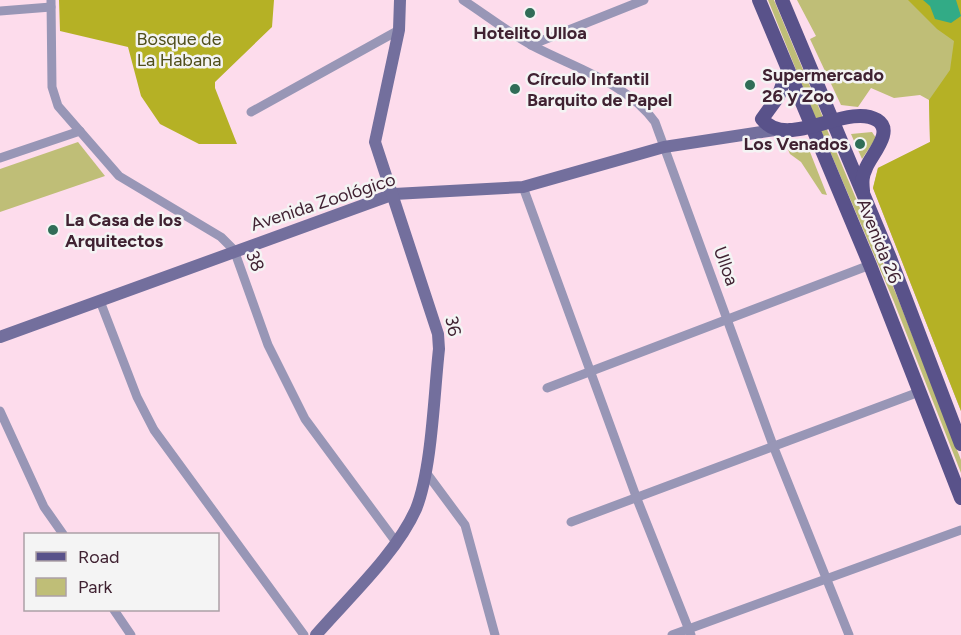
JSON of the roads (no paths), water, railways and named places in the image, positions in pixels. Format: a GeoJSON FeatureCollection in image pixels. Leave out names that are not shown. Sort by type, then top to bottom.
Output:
{"type":"FeatureCollection","features":[{"type":"Feature","properties":{"kind":"main road","name":"Avenida 26"},"geometry":{"type":"LineString","coordinates":[[759,0],[787,72],[813,127],[870,265],[961,498]]}},
{"type":"Feature","properties":{"kind":"main road","name":"Avenida 26"},"geometry":{"type":"LineString","coordinates":[[782,0],[831,122],[864,196],[961,444]]}},
{"type":"Feature","properties":{"kind":"main road"},"geometry":{"type":"LineString","coordinates":[[787,72],[778,97],[762,119],[775,130],[813,127],[862,117],[878,120],[883,126],[885,132],[881,143],[865,170],[862,180],[864,196]]}},
{"type":"Feature","properties":{"kind":"street","name":"36"},"geometry":{"type":"LineString","coordinates":[[316,635],[396,542],[416,508],[425,471],[440,349],[438,334],[394,194],[379,159],[375,142],[399,30],[400,0]]}},
{"type":"Feature","properties":{"kind":"street","name":"Ulloa"},"geometry":{"type":"LineString","coordinates":[[463,0],[531,45],[629,95],[646,109],[655,122],[774,448],[849,635]]}},
{"type":"Feature","properties":{"kind":"street"},"geometry":{"type":"LineString","coordinates":[[531,45],[644,0]]}},
{"type":"Feature","properties":{"kind":"street"},"geometry":{"type":"LineString","coordinates":[[0,11],[51,4]]}},
{"type":"Feature","properties":{"kind":"street","name":"38"},"geometry":{"type":"LineString","coordinates":[[51,4],[52,87],[58,106],[119,176],[221,237],[234,250],[268,345],[305,419],[396,542]]}},
{"type":"Feature","properties":{"kind":"street"},"geometry":{"type":"LineString","coordinates":[[251,112],[399,30]]}},
{"type":"Feature","properties":{"kind":"street"},"geometry":{"type":"LineString","coordinates":[[751,134],[762,119]]}},
{"type":"Feature","properties":{"kind":"street","name":"Avenida Zoológico"},"geometry":{"type":"LineString","coordinates":[[0,337],[234,250],[394,194],[523,188],[664,147],[775,130]]}},
{"type":"Feature","properties":{"kind":"street"},"geometry":{"type":"LineString","coordinates":[[0,159],[80,131]]}},
{"type":"Feature","properties":{"kind":"street"},"geometry":{"type":"LineString","coordinates":[[523,188],[592,371],[637,499],[690,632]]}},
{"type":"Feature","properties":{"kind":"street"},"geometry":{"type":"LineString","coordinates":[[547,388],[870,265]]}},
{"type":"Feature","properties":{"kind":"street"},"geometry":{"type":"LineString","coordinates":[[100,301],[137,397],[154,430],[304,635]]}},
{"type":"Feature","properties":{"kind":"street"},"geometry":{"type":"LineString","coordinates":[[571,522],[919,392]]}},
{"type":"Feature","properties":{"kind":"street"},"geometry":{"type":"LineString","coordinates":[[0,411],[44,507],[62,533]]}},
{"type":"Feature","properties":{"kind":"street"},"geometry":{"type":"LineString","coordinates":[[425,471],[465,525],[495,635]]}},
{"type":"Feature","properties":{"kind":"street"},"geometry":{"type":"LineString","coordinates":[[672,635],[690,632],[827,578],[961,530]]}},
{"type":"Feature","properties":{"kind":"street"},"geometry":{"type":"LineString","coordinates":[[115,611],[131,635]]}},
{"type":"Feature","properties":{"kind":"place","name":"Hotelito Ulloa"},"geometry":{"type":"Point","coordinates":[530,13]}},
{"type":"Feature","properties":{"kind":"place","name":"Supermercado 26 y Zoo"},"geometry":{"type":"Point","coordinates":[750,85]}},
{"type":"Feature","properties":{"kind":"place","name":"Círculo Infantil Barquito de Papel"},"geometry":{"type":"Point","coordinates":[515,89]}},
{"type":"Feature","properties":{"kind":"place","name":"Los Venados"},"geometry":{"type":"Point","coordinates":[860,144]}},
{"type":"Feature","properties":{"kind":"place","name":"La Casa de los Arquitectos"},"geometry":{"type":"Point","coordinates":[53,230]}},
{"type":"Feature","properties":{"kind":"park label","name":"Bosque de La Habana"},"geometry":{"type":"Point","coordinates":[179,49]}}]}
